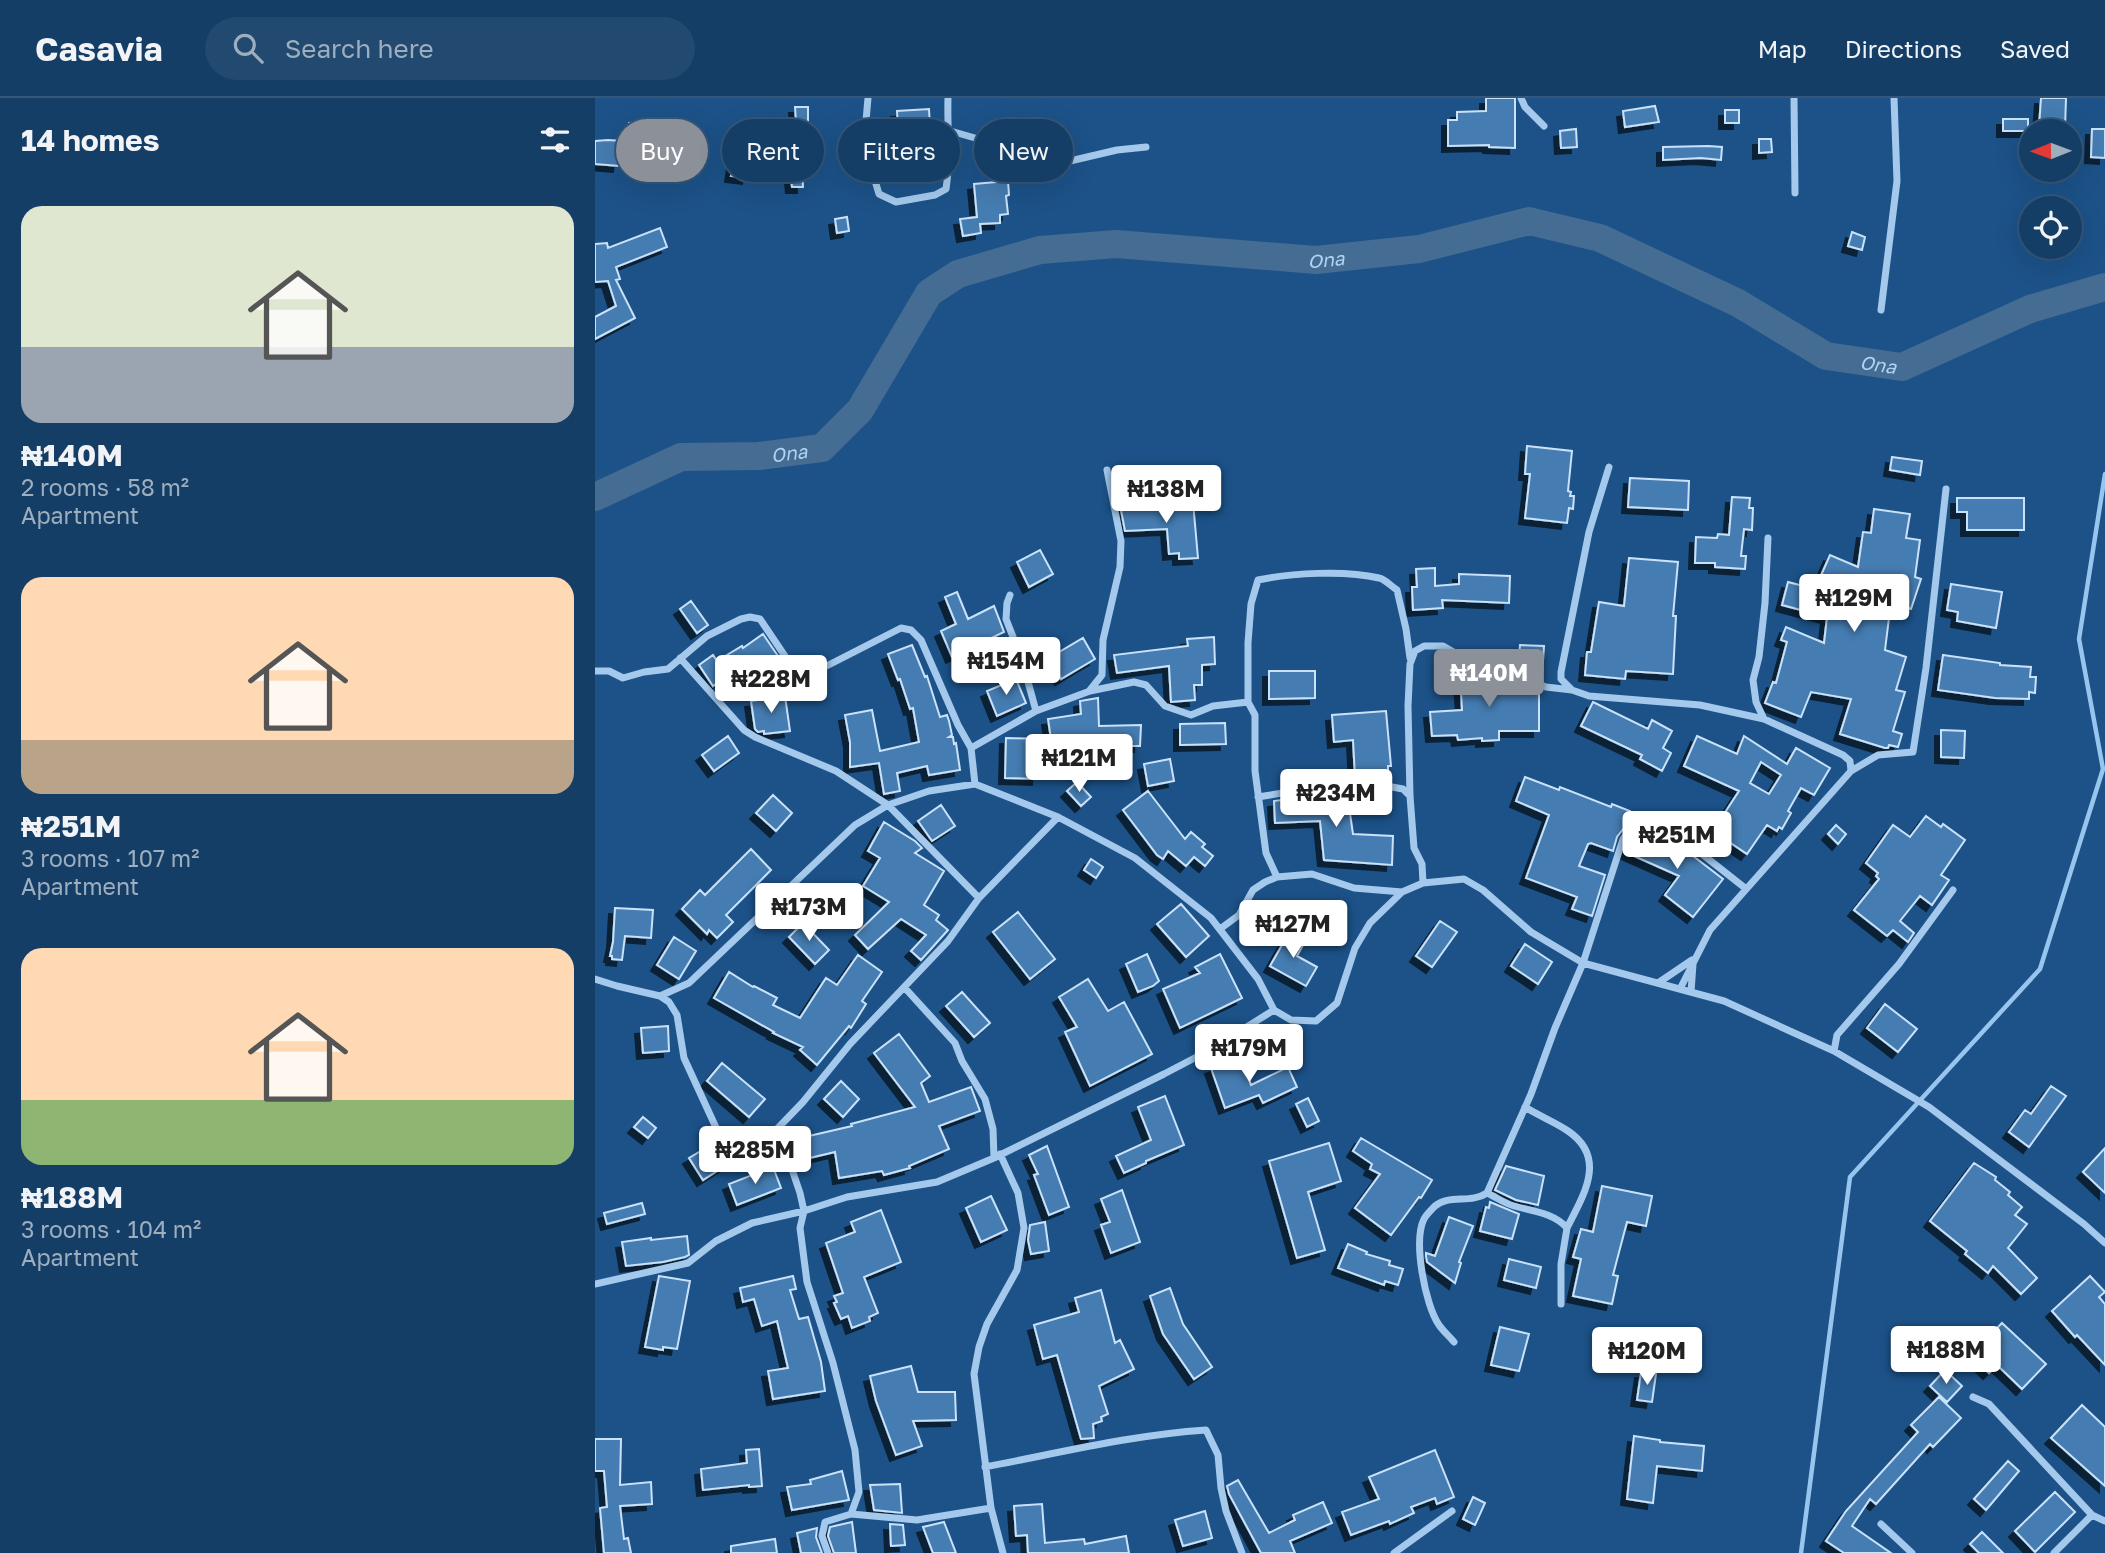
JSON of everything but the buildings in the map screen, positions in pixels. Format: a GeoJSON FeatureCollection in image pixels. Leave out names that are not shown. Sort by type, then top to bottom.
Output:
{"type":"FeatureCollection","features":[{"type":"Feature","properties":{"kind":"street"},"geometry":{"type":"LineString","coordinates":[[866,119],[867,98]]}},
{"type":"Feature","properties":{"kind":"street"},"geometry":{"type":"LineString","coordinates":[[947,98],[947,119]]}},
{"type":"Feature","properties":{"kind":"street"},"geometry":{"type":"LineString","coordinates":[[1521,98],[1525,107],[1544,126]]}},
{"type":"Feature","properties":{"kind":"street"},"geometry":{"type":"LineString","coordinates":[[1794,98],[1795,193]]}},
{"type":"Feature","properties":{"kind":"street"},"geometry":{"type":"LineString","coordinates":[[1881,310],[1897,181],[1894,98]]}},
{"type":"Feature","properties":{"kind":"street"},"geometry":{"type":"LineString","coordinates":[[960,135],[1017,150],[1045,162],[1070,161],[1117,150],[1146,147]]}},
{"type":"Feature","properties":{"kind":"street"},"geometry":{"type":"LineString","coordinates":[[875,182],[879,194],[896,202],[935,195],[946,189],[947,182]]}},
{"type":"Feature","properties":{"kind":"street"},"geometry":{"type":"LineString","coordinates":[[1572,690],[1561,679],[1561,672],[1589,532],[1609,467]]}},
{"type":"Feature","properties":{"kind":"street"},"geometry":{"type":"LineString","coordinates":[[1090,691],[1102,675],[1103,640],[1120,567],[1121,541],[1107,470]]}},
{"type":"Feature","properties":{"kind":"street"},"geometry":{"type":"LineString","coordinates":[[1680,989],[1710,930],[1851,771],[1878,755],[1913,752],[1926,668],[1946,489]]}},
{"type":"Feature","properties":{"kind":"street"},"geometry":{"type":"LineString","coordinates":[[1764,719],[1756,702],[1753,680],[1759,657],[1765,603],[1767,538]]}},
{"type":"Feature","properties":{"kind":"street"},"geometry":{"type":"LineString","coordinates":[[1277,877],[1266,853],[1255,771],[1255,715],[1248,702],[1251,604],[1258,580],[1282,575],[1335,574],[1381,578],[1397,590],[1411,662],[1408,706],[1410,796],[1414,848],[1422,864],[1423,883]]}},
{"type":"Feature","properties":{"kind":"street"},"geometry":{"type":"LineString","coordinates":[[1010,595],[1006,619],[1036,711]]}},
{"type":"Feature","properties":{"kind":"street"},"geometry":{"type":"LineString","coordinates":[[595,671],[609,671],[623,678],[668,669],[707,636],[750,617],[759,618],[797,674],[807,676],[901,628],[911,630],[921,640],[958,725],[971,748],[975,784]]}},
{"type":"Feature","properties":{"kind":"street"},"geometry":{"type":"LineString","coordinates":[[1411,662],[1415,651],[1425,646],[1443,646],[1481,667],[1499,668],[1546,687],[1572,690],[1589,696],[1700,705],[1764,719],[1843,755],[1850,761],[1851,771]]}},
{"type":"Feature","properties":{"kind":"street"},"geometry":{"type":"LineString","coordinates":[[680,658],[744,730],[836,771],[888,805],[979,898]]}},
{"type":"Feature","properties":{"kind":"street"},"geometry":{"type":"LineString","coordinates":[[971,748],[1036,711],[1090,691],[1133,681],[1146,685],[1165,706],[1191,715],[1213,706],[1248,702]]}},
{"type":"Feature","properties":{"kind":"street"},"geometry":{"type":"LineString","coordinates":[[660,996],[689,983],[855,825],[888,805],[929,791],[975,784],[1058,817],[1135,858],[1211,918],[1258,979],[1274,1010],[1291,1020],[1316,1021],[1337,1003],[1355,948],[1370,923],[1402,892],[1423,883],[1464,878],[1483,890],[1531,932],[1583,963],[1724,1001],[1834,1051],[1929,1107],[2084,1224],[2105,1243]]}},
{"type":"Feature","properties":{"kind":"street"},"geometry":{"type":"LineString","coordinates":[[1258,797],[1333,785],[1381,785],[1402,789],[1410,796]]}},
{"type":"Feature","properties":{"kind":"street"},"geometry":{"type":"LineString","coordinates":[[595,979],[660,996],[669,1002],[677,1015],[684,1058],[718,1132],[728,1142],[738,1144],[765,1138],[778,1128],[850,1044],[948,941],[979,898],[1058,817]]}},
{"type":"Feature","properties":{"kind":"street"},"geometry":{"type":"LineString","coordinates":[[1454,1342],[1438,1324],[1423,1285],[1420,1249],[1423,1220],[1436,1205],[1447,1200],[1471,1200],[1481,1198],[1487,1193],[1583,963],[1623,839],[1632,827],[1656,826],[1683,839],[1745,888]]}},
{"type":"Feature","properties":{"kind":"street"},"geometry":{"type":"LineString","coordinates":[[1220,929],[1239,915],[1252,890],[1277,877],[1312,874],[1354,888],[1402,892]]}},
{"type":"Feature","properties":{"kind":"street"},"geometry":{"type":"LineString","coordinates":[[1834,1051],[1837,1035],[1899,964],[1953,890]]}},
{"type":"Feature","properties":{"kind":"street"},"geometry":{"type":"LineString","coordinates":[[1658,983],[1693,960]]}},
{"type":"Feature","properties":{"kind":"street"},"geometry":{"type":"LineString","coordinates":[[1691,992],[1693,960]]}},
{"type":"Feature","properties":{"kind":"street"},"geometry":{"type":"LineString","coordinates":[[904,987],[955,1043],[962,1061],[985,1099],[997,1156],[1018,1193],[1024,1228],[1017,1270],[987,1324],[974,1374],[991,1508],[1003,1553]]}},
{"type":"Feature","properties":{"kind":"street"},"geometry":{"type":"LineString","coordinates":[[595,1284],[688,1263],[716,1241],[752,1223],[804,1211],[847,1197],[937,1182],[997,1156],[1164,1074],[1208,1051],[1274,1010]]}},
{"type":"Feature","properties":{"kind":"street"},"geometry":{"type":"LineString","coordinates":[[1525,1107],[1579,1139],[1589,1157],[1590,1178],[1567,1228],[1560,1264],[1561,1304]]}},
{"type":"Feature","properties":{"kind":"street"},"geometry":{"type":"LineString","coordinates":[[778,1128],[804,1211],[800,1228],[807,1282],[833,1363],[855,1450],[859,1492],[851,1514]]}},
{"type":"Feature","properties":{"kind":"street"},"geometry":{"type":"LineString","coordinates":[[1487,1193],[1510,1205],[1550,1216],[1567,1228]]}},
{"type":"Feature","properties":{"kind":"street"},"geometry":{"type":"LineString","coordinates":[[1973,1397],[1989,1404],[2092,1515],[2105,1521]]}},
{"type":"Feature","properties":{"kind":"street"},"geometry":{"type":"LineString","coordinates":[[985,1467],[1114,1441],[1163,1433],[1206,1430],[1218,1455],[1226,1511],[1242,1553]]}},
{"type":"Feature","properties":{"kind":"street"},"geometry":{"type":"LineString","coordinates":[[828,1553],[822,1536],[825,1522],[851,1514],[917,1520],[991,1508]]}},
{"type":"Feature","properties":{"kind":"street"},"geometry":{"type":"LineString","coordinates":[[1394,1553],[1452,1511]]}},
{"type":"Feature","properties":{"kind":"street"},"geometry":{"type":"LineString","coordinates":[[2055,1553],[2092,1515]]}},
{"type":"Feature","properties":{"kind":"street"},"geometry":{"type":"LineString","coordinates":[[1881,1524],[1912,1553]]}},
{"type":"Feature","properties":{"kind":"waterway","name":"Ona"},"geometry":{"type":"LineString","coordinates":[[595,497],[681,457],[759,456],[822,448],[860,410],[929,293],[958,274],[1040,250],[1116,244],[1316,260],[1419,249],[1529,221],[1600,238],[1738,303],[1826,356],[1902,367],[2030,309],[2105,287]]}},
{"type":"Feature","properties":{"kind":"waterway"},"geometry":{"type":"LineString","coordinates":[[1801,1553],[1850,1177],[2040,969],[2103,769],[2079,639],[2105,474]]}}]}
